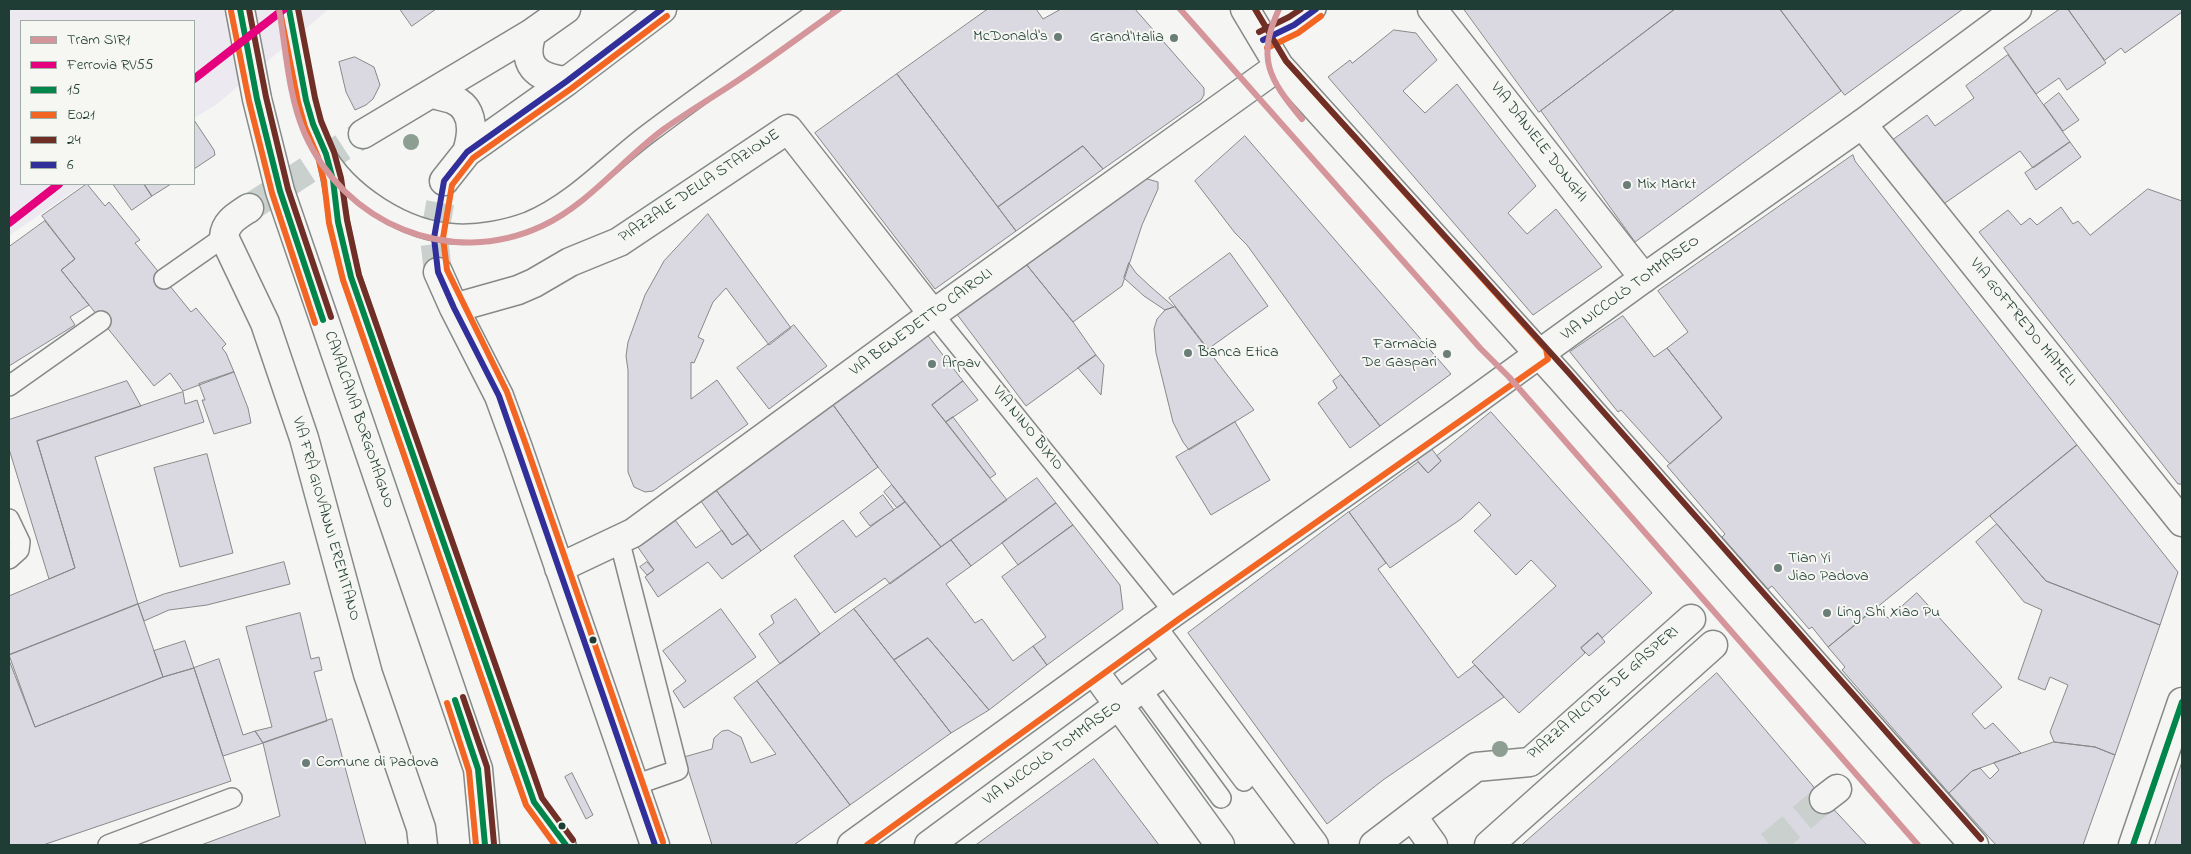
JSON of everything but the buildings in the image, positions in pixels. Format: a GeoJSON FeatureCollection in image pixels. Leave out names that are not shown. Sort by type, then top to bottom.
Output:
{"type":"FeatureCollection","features":[{"type":"Feature","properties":{"kind":"street","name":"CAVALCAVIA BORGOMAGNO"},"geometry":{"type":"LineString","coordinates":[[240,9],[250,67],[265,134],[283,200],[478,769],[486,845]]}},
{"type":"Feature","properties":{"kind":"street"},"geometry":{"type":"LineString","coordinates":[[363,134],[433,94],[532,33],[566,9]]}},
{"type":"Feature","properties":{"kind":"street"},"geometry":{"type":"LineString","coordinates":[[444,181],[467,152],[567,81],[662,9]]}},
{"type":"Feature","properties":{"kind":"street"},"geometry":{"type":"LineString","coordinates":[[1245,9],[1279,66],[1540,354],[1974,845]]}},
{"type":"Feature","properties":{"kind":"street","name":"VIA DANIELE DONGHI"},"geometry":{"type":"LineString","coordinates":[[1432,9],[1644,278]]}},
{"type":"Feature","properties":{"kind":"street","name":"VIA NICCOLÒ TOMMASEO"},"geometry":{"type":"LineString","coordinates":[[852,845],[1174,612],[1862,124],[2017,9]]}},
{"type":"Feature","properties":{"kind":"street"},"geometry":{"type":"LineString","coordinates":[[532,33],[528,52],[529,60],[534,69],[550,79],[567,81]]}},
{"type":"Feature","properties":{"kind":"street","name":"VIA BENEDETTO CAIROLI"},"geometry":{"type":"LineString","coordinates":[[559,568],[633,532],[1279,66]]}},
{"type":"Feature","properties":{"kind":"street"},"geometry":{"type":"LineString","coordinates":[[433,94],[451,99],[459,103],[466,110],[472,130],[467,152]]}},
{"type":"Feature","properties":{"kind":"street","name":"VIA GOFFREDO MAMELI"},"geometry":{"type":"LineString","coordinates":[[1862,124],[2182,522]]}},
{"type":"Feature","properties":{"kind":"street","name":"VIA NINO BIXIO"},"geometry":{"type":"LineString","coordinates":[[788,129],[933,314]]}},
{"type":"Feature","properties":{"kind":"street","name":"PIAZZALE DELLA STAZIONE"},"geometry":{"type":"LineString","coordinates":[[454,308],[518,290],[570,262],[620,242],[788,129]]}},
{"type":"Feature","properties":{"kind":"street"},"geometry":{"type":"LineString","coordinates":[[224,237],[225,228],[229,223],[249,208]]}},
{"type":"Feature","properties":{"kind":"street","name":"VIA FRÀ GIOVANNI EREMITANO"},"geometry":{"type":"LineString","coordinates":[[224,237],[264,323],[304,438],[368,674],[422,828],[423,845]]}},
{"type":"Feature","properties":{"kind":"street"},"geometry":{"type":"LineString","coordinates":[[438,272],[454,308],[499,396],[655,845]]}},
{"type":"Feature","properties":{"kind":"street","name":"PIAZZA ALCIDE DE GASPERI"},"geometry":{"type":"LineString","coordinates":[[1374,845],[1476,768],[1530,762],[1690,619]]}},
{"type":"Feature","properties":{"kind":"street"},"geometry":{"type":"LineString","coordinates":[[1152,628],[1170,667],[1314,845]]}},
{"type":"Feature","properties":{"kind":"street"},"geometry":{"type":"LineString","coordinates":[[1489,845],[1713,645]]}},
{"type":"Feature","properties":{"kind":"street","name":"VIA NICCOLÒ TOMMASEO"},"geometry":{"type":"LineString","coordinates":[[929,845],[1170,667]]}},
{"type":"Feature","properties":{"kind":"street"},"geometry":{"type":"LineString","coordinates":[[1094,671],[1220,845]]}},
{"type":"Feature","properties":{"kind":"street"},"geometry":{"type":"LineString","coordinates":[[2133,845],[2182,702]]}},
{"type":"Feature","properties":{"kind":"street"},"geometry":{"type":"LineString","coordinates":[[1413,816],[1433,845]]}},
{"type":"Feature","properties":{"kind":"lane"},"geometry":{"type":"LineString","coordinates":[[289,9],[306,100],[313,124],[333,166],[358,192],[375,205],[410,222],[441,232],[458,234],[506,228],[528,222],[571,197],[650,132],[821,9]]}},
{"type":"Feature","properties":{"kind":"lane"},"geometry":{"type":"LineString","coordinates":[[1262,40],[1294,25],[1316,9]]}},
{"type":"Feature","properties":{"kind":"lane"},"geometry":{"type":"LineString","coordinates":[[326,154],[333,180],[334,197],[351,277],[497,700],[534,802],[566,845]]}},
{"type":"Feature","properties":{"kind":"lane"},"geometry":{"type":"LineString","coordinates":[[164,279],[224,237]]}},
{"type":"Feature","properties":{"kind":"lane","name":"VIA NINO BIXIO"},"geometry":{"type":"LineString","coordinates":[[933,314],[1174,612]]}},
{"type":"Feature","properties":{"kind":"lane"},"geometry":{"type":"LineString","coordinates":[[9,386],[101,321]]}},
{"type":"Feature","properties":{"kind":"lane"},"geometry":{"type":"LineString","coordinates":[[9,519],[20,542],[19,550],[9,559]]}},
{"type":"Feature","properties":{"kind":"lane"},"geometry":{"type":"LineString","coordinates":[[619,539],[678,770],[635,785]]}},
{"type":"Feature","properties":{"kind":"lane"},"geometry":{"type":"LineString","coordinates":[[1170,667],[1244,781]]}},
{"type":"Feature","properties":{"kind":"lane"},"geometry":{"type":"LineString","coordinates":[[1141,689],[1221,798]]}},
{"type":"Feature","properties":{"kind":"lane"},"geometry":{"type":"LineString","coordinates":[[108,845],[232,798]]}},
{"type":"Feature","properties":{"kind":"shaded area"},"geometry":{"type":"Polygon","coordinates":[[[9,9],[329,9],[216,105],[195,117],[195,20],[20,20],[20,185],[83,185],[9,236],[9,9]]]}},
{"type":"Feature","properties":{"kind":"tunnel"},"geometry":{"type":"LineString","coordinates":[[249,208],[363,134]]}},
{"type":"Feature","properties":{"kind":"tunnel"},"geometry":{"type":"LineString","coordinates":[[438,272],[434,238],[444,181]]}},
{"type":"Feature","properties":{"kind":"tunnel"},"geometry":{"type":"LineString","coordinates":[[1770,845],[1824,799]]}},
{"type":"Feature","properties":{"kind":"tram line","name":"SIR1"},"geometry":{"type":"LineString","coordinates":[[279,9],[294,102],[304,132],[322,164],[345,192],[373,214],[404,230],[437,239],[472,242],[507,238],[542,226],[559,217],[590,194],[664,129],[752,71],[839,9]]}},
{"type":"Feature","properties":{"kind":"tram line","name":"SIR1"},"geometry":{"type":"LineString","coordinates":[[1180,9],[1480,348],[1509,377],[1918,845]]}},
{"type":"Feature","properties":{"kind":"tram line","name":"SIR1"},"geometry":{"type":"LineString","coordinates":[[1279,9],[1272,26],[1267,55],[1274,80],[1302,119]]}},
{"type":"Feature","properties":{"kind":"rail line","name":"RV55"},"geometry":{"type":"LineString","coordinates":[[195,78],[284,9]]}},
{"type":"Feature","properties":{"kind":"rail line","name":"RV55"},"geometry":{"type":"LineString","coordinates":[[9,223],[58,185]]}},
{"type":"Feature","properties":{"kind":"transit line","name":"15"},"geometry":{"type":"LineString","coordinates":[[240,9],[257,99],[280,191],[323,320]]}},
{"type":"Feature","properties":{"kind":"transit line","name":"24"},"geometry":{"type":"LineString","coordinates":[[249,9],[266,97],[288,189],[331,317]]}},
{"type":"Feature","properties":{"kind":"transit line","name":"15"},"geometry":{"type":"LineString","coordinates":[[289,9],[306,100],[313,124],[326,154],[333,180],[338,222],[351,277],[534,802],[566,845]]}},
{"type":"Feature","properties":{"kind":"transit line","name":"24"},"geometry":{"type":"LineString","coordinates":[[298,9],[315,98],[341,178],[347,220],[359,275],[542,798],[573,840]]}},
{"type":"Feature","properties":{"kind":"transit line","name":"6"},"geometry":{"type":"LineString","coordinates":[[655,845],[499,396],[454,308],[438,272],[434,238],[444,181],[467,152],[567,81],[662,9]]}},
{"type":"Feature","properties":{"kind":"transit line","name":"E021"},"geometry":{"type":"LineString","coordinates":[[867,845],[1179,619],[1548,359],[1546,349],[1286,61],[1255,9]]}},
{"type":"Feature","properties":{"kind":"transit line","name":"24"},"geometry":{"type":"LineString","coordinates":[[1255,9],[1286,61],[1568,372],[1981,839]]}},
{"type":"Feature","properties":{"kind":"transit line","name":"24"},"geometry":{"type":"LineString","coordinates":[[1259,32],[1301,9]]}},
{"type":"Feature","properties":{"kind":"transit line","name":"6"},"geometry":{"type":"LineString","coordinates":[[1263,40],[1294,25],[1316,9]]}},
{"type":"Feature","properties":{"kind":"transit line","name":"E021"},"geometry":{"type":"LineString","coordinates":[[231,11],[249,101],[272,193],[315,323]]}},
{"type":"Feature","properties":{"kind":"transit line","name":"E021"},"geometry":{"type":"LineString","coordinates":[[280,11],[298,102],[305,127],[318,157],[324,181],[329,223],[343,280],[526,805],[555,845]]}},
{"type":"Feature","properties":{"kind":"transit line","name":"E021"},"geometry":{"type":"LineString","coordinates":[[663,842],[507,392],[447,270],[443,238],[452,185],[473,158],[572,88],[667,16]]}},
{"type":"Feature","properties":{"kind":"transit line","name":"E021"},"geometry":{"type":"LineString","coordinates":[[1267,48],[1298,33],[1321,16]]}},
{"type":"Feature","properties":{"kind":"transit line","name":"24"},"geometry":{"type":"LineString","coordinates":[[463,697],[487,767],[494,844]]}},
{"type":"Feature","properties":{"kind":"transit line","name":"15"},"geometry":{"type":"LineString","coordinates":[[455,700],[478,769],[485,845]]}},
{"type":"Feature","properties":{"kind":"transit line","name":"15"},"geometry":{"type":"LineString","coordinates":[[2133,845],[2182,702]]}},
{"type":"Feature","properties":{"kind":"transit line","name":"E021"},"geometry":{"type":"LineString","coordinates":[[447,703],[469,771],[476,845]]}},
{"type":"Feature","properties":{"kind":"place","name":"McDonald's"},"geometry":{"type":"Point","coordinates":[1058,37]}},
{"type":"Feature","properties":{"kind":"place","name":"Grand'Italia"},"geometry":{"type":"Point","coordinates":[1174,38]}},
{"type":"Feature","properties":{"kind":"place","name":"Mix Markt"},"geometry":{"type":"Point","coordinates":[1627,185]}},
{"type":"Feature","properties":{"kind":"place","name":"Banca Etica"},"geometry":{"type":"Point","coordinates":[1188,353]}},
{"type":"Feature","properties":{"kind":"place","name":"Farmacia De Gaspari"},"geometry":{"type":"Point","coordinates":[1447,354]}},
{"type":"Feature","properties":{"kind":"place","name":"Arpav"},"geometry":{"type":"Point","coordinates":[932,364]}},
{"type":"Feature","properties":{"kind":"place","name":"Tian Yi Jiao Padova"},"geometry":{"type":"Point","coordinates":[1778,568]}},
{"type":"Feature","properties":{"kind":"place","name":"Ling Shi Xiao Pu"},"geometry":{"type":"Point","coordinates":[1827,613]}},
{"type":"Feature","properties":{"kind":"place","name":"Comune di Padova"},"geometry":{"type":"Point","coordinates":[306,763]}}]}
